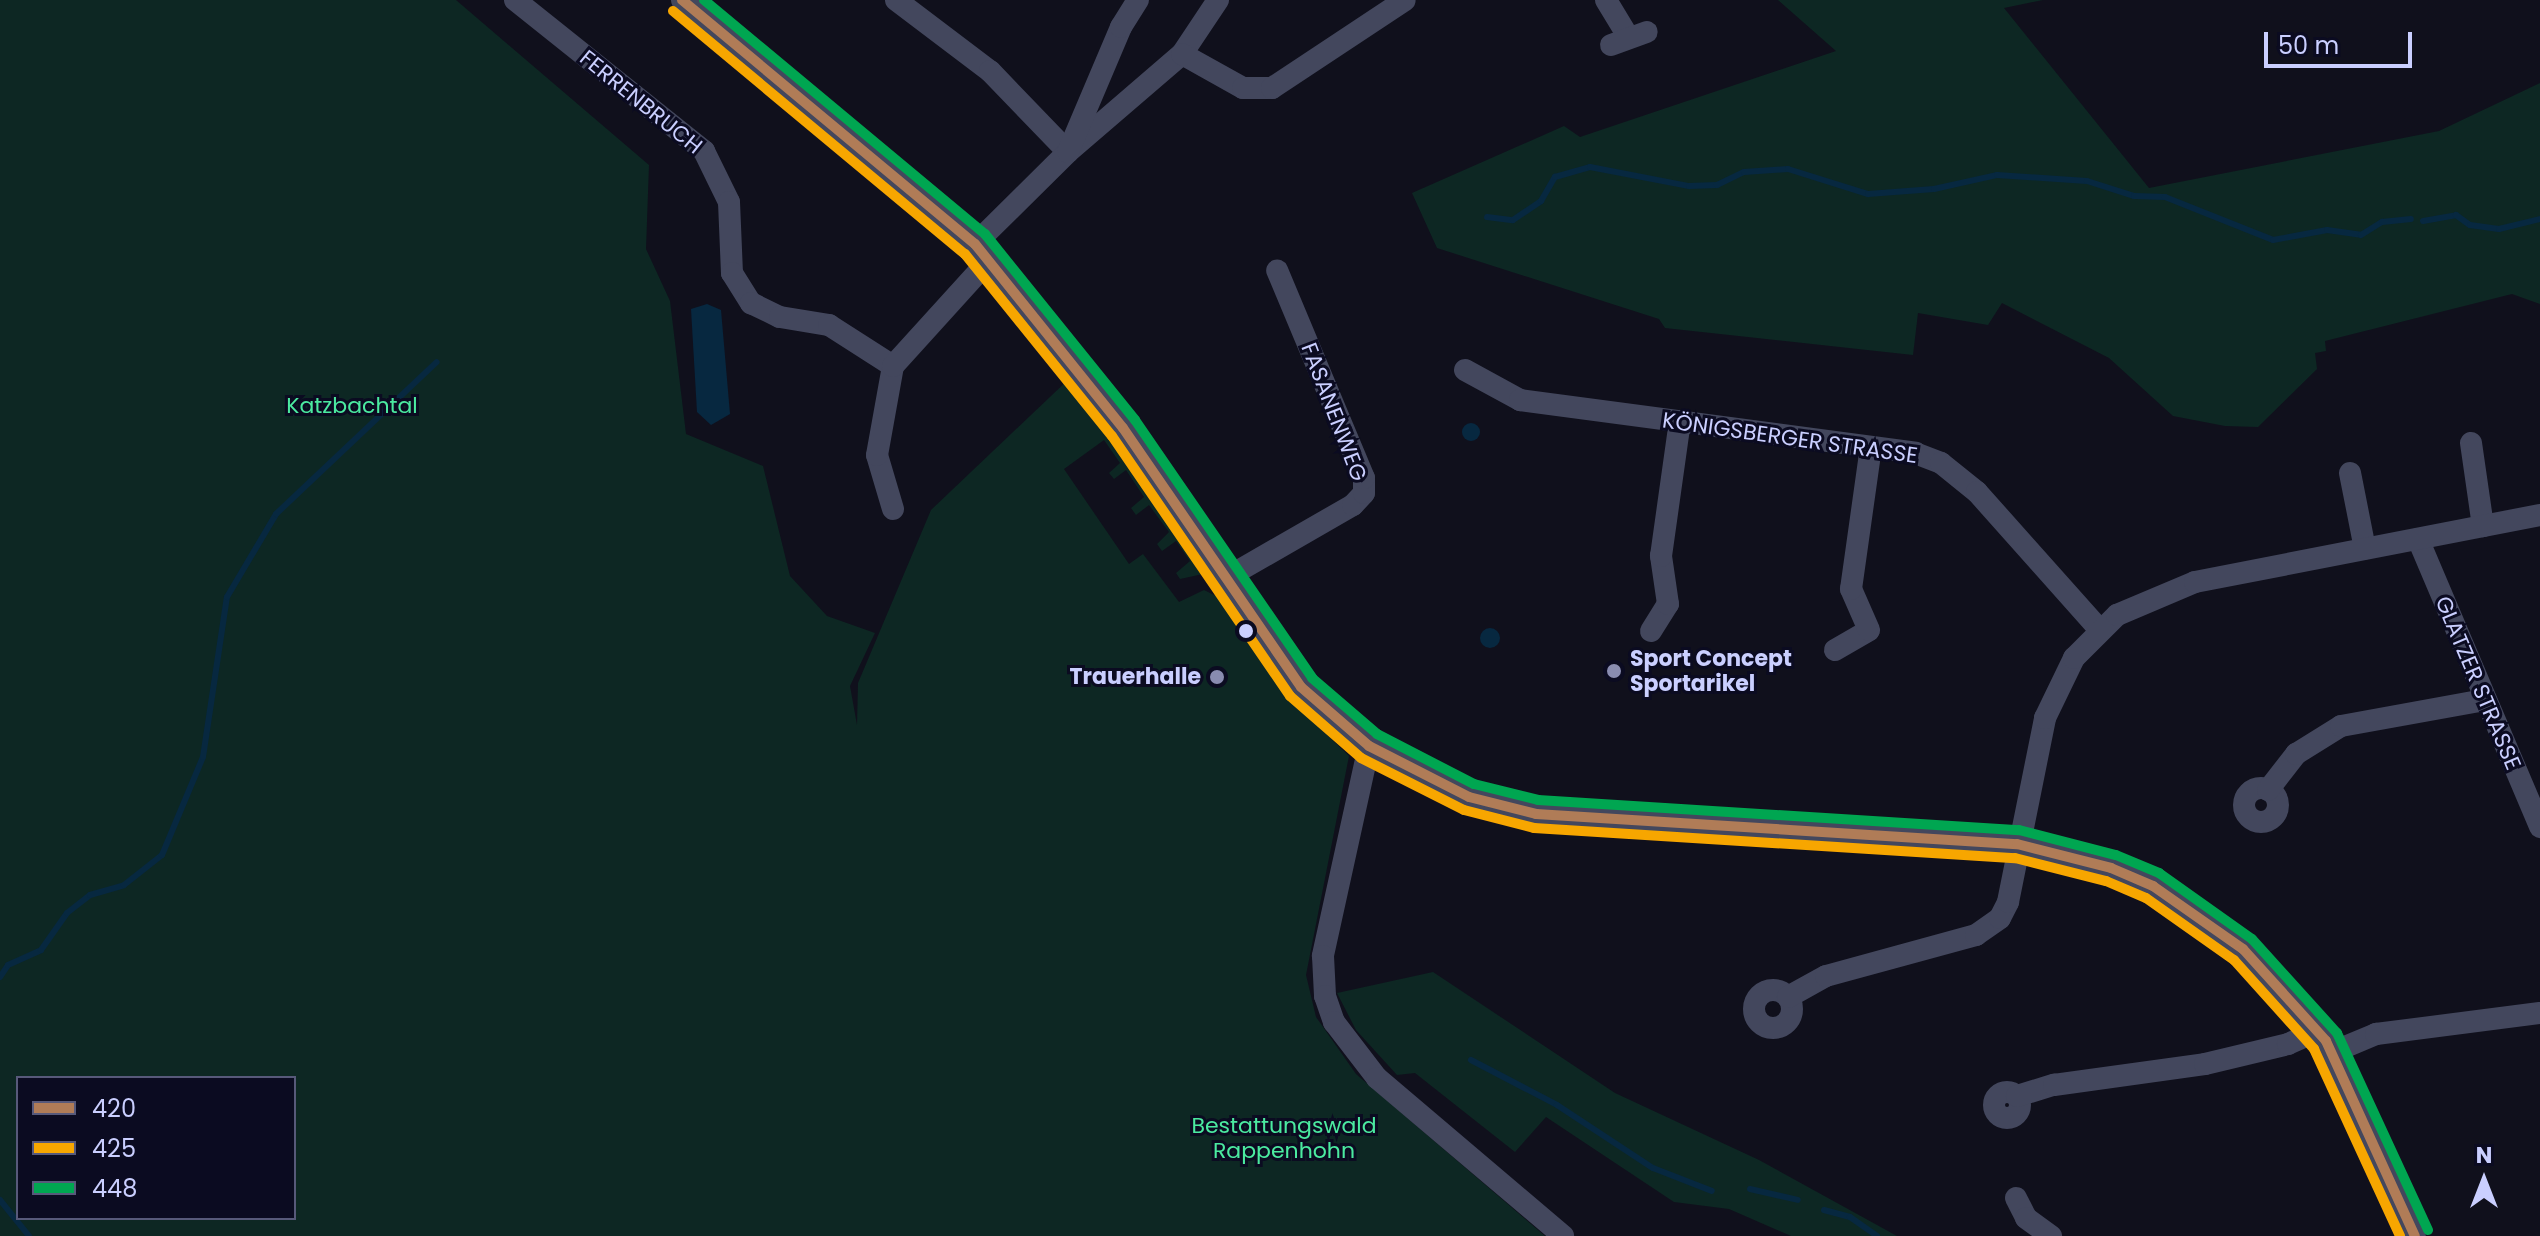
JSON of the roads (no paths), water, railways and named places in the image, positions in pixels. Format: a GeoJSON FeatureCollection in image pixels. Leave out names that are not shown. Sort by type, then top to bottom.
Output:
{"type":"FeatureCollection","features":[{"type":"Feature","properties":{"kind":"street","name":"FERRENBRUCH"},"geometry":{"type":"LineString","coordinates":[[515,0],[704,151],[729,202],[732,273],[751,303],[780,317],[829,325],[893,366]]}},
{"type":"Feature","properties":{"kind":"street"},"geometry":{"type":"LineString","coordinates":[[682,0],[982,252],[1123,428],[1301,687],[1369,746],[1469,797],[1536,814],[2017,844],[2111,868],[2202,916],[2260,966],[2317,1031],[2333,1052],[2415,1236]]}},
{"type":"Feature","properties":{"kind":"street"},"geometry":{"type":"LineString","coordinates":[[896,0],[990,71],[1068,152]]}},
{"type":"Feature","properties":{"kind":"street"},"geometry":{"type":"LineString","coordinates":[[1068,152],[1121,27],[1138,0]]}},
{"type":"Feature","properties":{"kind":"street"},"geometry":{"type":"LineString","coordinates":[[893,509],[877,455],[893,366],[982,252],[1068,152],[1182,54],[1218,0]]}},
{"type":"Feature","properties":{"kind":"street"},"geometry":{"type":"LineString","coordinates":[[1182,54],[1243,88],[1272,88],[1405,0]]}},
{"type":"Feature","properties":{"kind":"street"},"geometry":{"type":"LineString","coordinates":[[1606,0],[1629,38]]}},
{"type":"Feature","properties":{"kind":"street","name":"FASANENWEG"},"geometry":{"type":"LineString","coordinates":[[1226,578],[1353,505],[1364,493],[1364,478],[1277,270]]}},
{"type":"Feature","properties":{"kind":"street","name":"KÖNIGSBERGER STRASSE"},"geometry":{"type":"LineString","coordinates":[[1465,370],[1520,400],[1915,453],[1956,472],[2099,629]]}},
{"type":"Feature","properties":{"kind":"street"},"geometry":{"type":"LineString","coordinates":[[1651,631],[1668,604],[1661,556],[1680,421]]}},
{"type":"Feature","properties":{"kind":"street"},"geometry":{"type":"LineString","coordinates":[[2471,443],[2483,526]]}},
{"type":"Feature","properties":{"kind":"street"},"geometry":{"type":"LineString","coordinates":[[1835,650],[1869,630],[1851,589],[1871,447]]}},
{"type":"Feature","properties":{"kind":"street"},"geometry":{"type":"LineString","coordinates":[[2350,473],[2365,549]]}},
{"type":"Feature","properties":{"kind":"street"},"geometry":{"type":"LineString","coordinates":[[1788,997],[1826,976],[1990,928],[2008,902],[2017,844],[2045,718],[2074,658],[2099,629],[2138,602],[2195,582],[2540,515]]}},
{"type":"Feature","properties":{"kind":"street","name":"GLATZER STRASSE"},"geometry":{"type":"LineString","coordinates":[[2418,539],[2540,827]]}},
{"type":"Feature","properties":{"kind":"street"},"geometry":{"type":"LineString","coordinates":[[2268,790],[2296,754],[2341,726],[2484,700]]}},
{"type":"Feature","properties":{"kind":"street"},"geometry":{"type":"LineString","coordinates":[[1369,746],[1323,956],[1325,996],[1334,1022],[1377,1078],[1563,1236]]}},
{"type":"Feature","properties":{"kind":"street"},"geometry":{"type":"LineString","coordinates":[[2333,1052],[2376,1034],[2540,1013]]}},
{"type":"Feature","properties":{"kind":"street"},"geometry":{"type":"LineString","coordinates":[[2017,1096],[2054,1085],[2205,1064],[2288,1044],[2317,1031]]}},
{"type":"Feature","properties":{"kind":"street"},"geometry":{"type":"LineString","coordinates":[[2016,1198],[2026,1218],[2051,1236]]}},
{"type":"Feature","properties":{"kind":"water"},"geometry":{"type":"Polygon","coordinates":[[[707,304],[721,310],[730,414],[711,425],[697,412],[691,309],[707,304]]]}},
{"type":"Feature","properties":{"kind":"water"},"geometry":{"type":"Polygon","coordinates":[[[1467,423],[1475,423],[1480,432],[1478,439],[1467,441],[1462,436],[1462,428],[1467,423]]]}},
{"type":"Feature","properties":{"kind":"water"},"geometry":{"type":"Polygon","coordinates":[[[1490,628],[1497,631],[1500,638],[1497,645],[1490,648],[1483,645],[1480,638],[1483,631],[1490,628]]]}},
{"type":"Feature","properties":{"kind":"waterway"},"geometry":{"type":"LineString","coordinates":[[1487,217],[1513,220],[1541,201],[1555,177],[1590,167],[1689,186],[1717,185],[1744,172],[1788,169],[1868,194],[1934,189],[1997,175],[2087,181],[2134,196],[2165,197],[2273,240],[2327,230],[2361,235],[2382,222],[2411,219]]}},
{"type":"Feature","properties":{"kind":"waterway"},"geometry":{"type":"LineString","coordinates":[[2423,221],[2456,215],[2470,225],[2499,229],[2540,219]]}},
{"type":"Feature","properties":{"kind":"waterway"},"geometry":{"type":"LineString","coordinates":[[0,977],[8,965],[41,950],[67,913],[90,895],[124,885],[162,855],[203,757],[227,597],[276,514],[437,362]]}},
{"type":"Feature","properties":{"kind":"waterway"},"geometry":{"type":"LineString","coordinates":[[1471,1060],[1557,1105],[1653,1168],[1712,1191]]}},
{"type":"Feature","properties":{"kind":"waterway"},"geometry":{"type":"LineString","coordinates":[[1750,1189],[1798,1200]]}},
{"type":"Feature","properties":{"kind":"waterway"},"geometry":{"type":"LineString","coordinates":[[0,1200],[16,1220]]}},
{"type":"Feature","properties":{"kind":"waterway"},"geometry":{"type":"LineString","coordinates":[[1824,1210],[1850,1217],[1877,1236]]}},
{"type":"Feature","properties":{"kind":"waterway"},"geometry":{"type":"LineString","coordinates":[[16,1220],[29,1236]]}},
{"type":"Feature","properties":{"kind":"place","name":"Sport Concept Sportarikel"},"geometry":{"type":"Point","coordinates":[1614,671]}},
{"type":"Feature","properties":{"kind":"place","name":"Trauerhalle"},"geometry":{"type":"Point","coordinates":[1217,677]}},
{"type":"Feature","properties":{"kind":"park label","name":"Katzbachtal"},"geometry":{"type":"Point","coordinates":[352,406]}},
{"type":"Feature","properties":{"kind":"park label","name":"Bestattungswald Rappenhohn"},"geometry":{"type":"Point","coordinates":[1284,1138]}}]}
